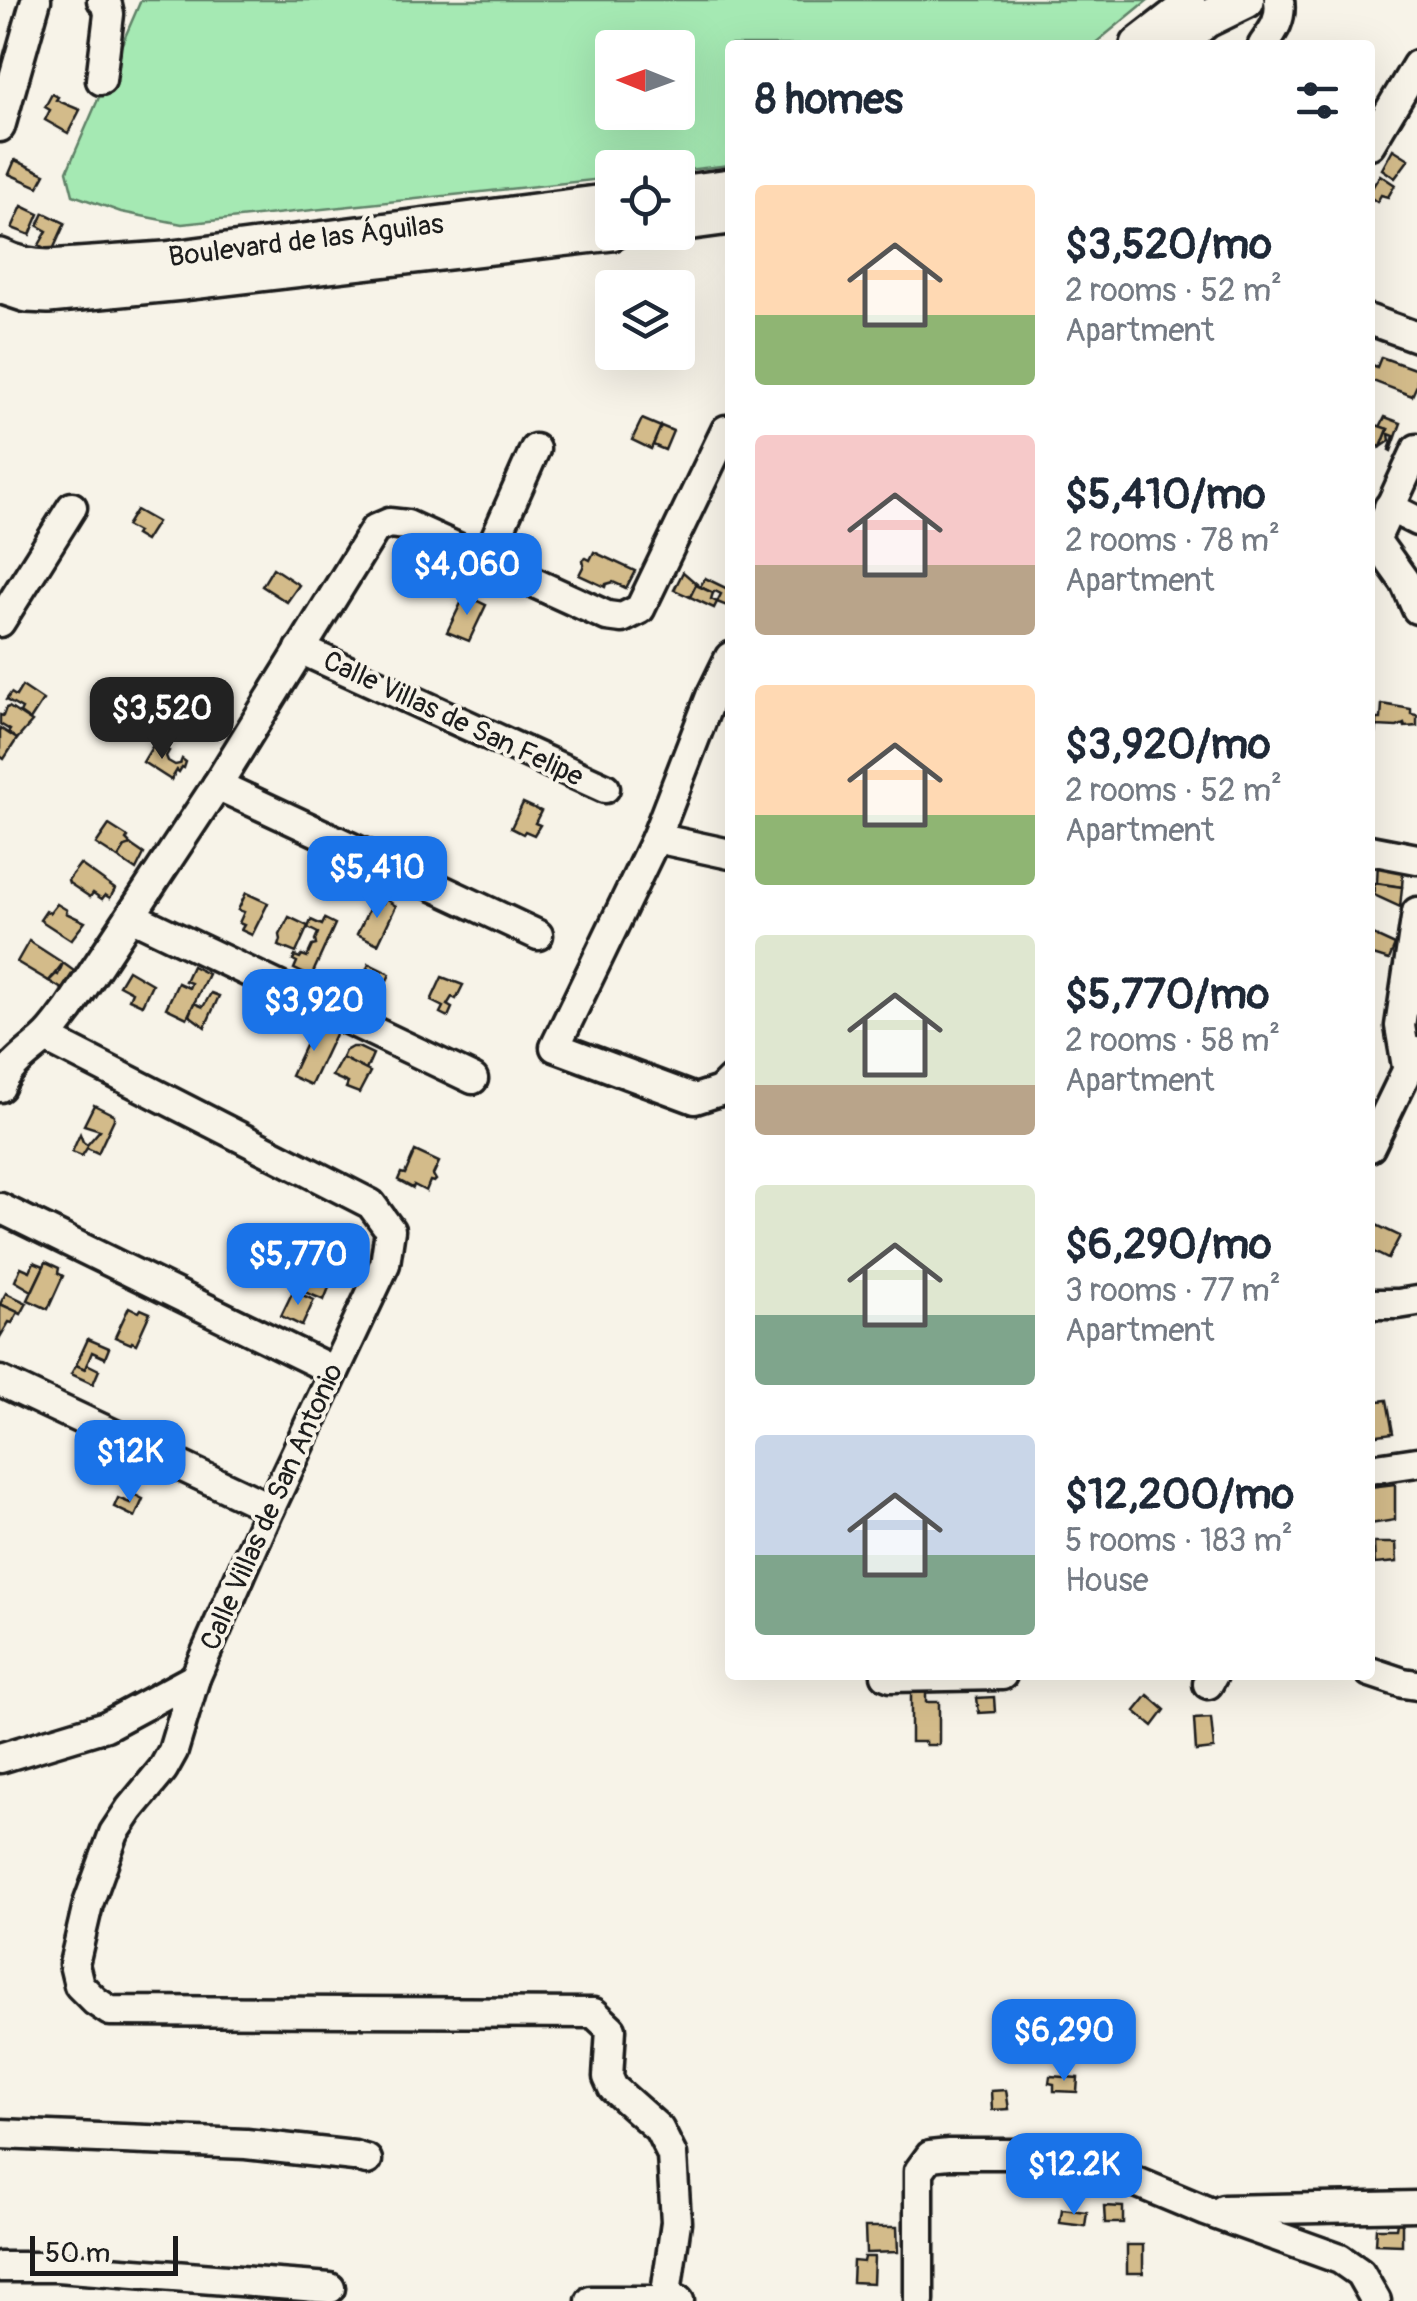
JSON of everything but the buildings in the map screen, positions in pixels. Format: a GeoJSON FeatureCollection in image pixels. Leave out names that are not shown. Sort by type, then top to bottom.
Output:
{"type":"FeatureCollection","features":[{"type":"Feature","properties":{"kind":"main road"},"geometry":{"type":"LineString","coordinates":[[1145,40],[1196,0]]}},
{"type":"Feature","properties":{"kind":"main road"},"geometry":{"type":"LineString","coordinates":[[1181,40],[1206,20],[1246,0]]}},
{"type":"Feature","properties":{"kind":"main road"},"geometry":{"type":"LineString","coordinates":[[695,192],[725,188]]}},
{"type":"Feature","properties":{"kind":"main road","name":"Boulevard de las Águilas"},"geometry":{"type":"LineString","coordinates":[[0,257],[32,268],[165,260],[595,204]]}},
{"type":"Feature","properties":{"kind":"main road"},"geometry":{"type":"LineString","coordinates":[[695,221],[725,217]]}},
{"type":"Feature","properties":{"kind":"main road","name":"Boulevard de las Águilas"},"geometry":{"type":"LineString","coordinates":[[0,285],[27,294],[48,295],[595,234]]}},
{"type":"Feature","properties":{"kind":"street"},"geometry":{"type":"LineString","coordinates":[[0,127],[6,83],[36,0]]}},
{"type":"Feature","properties":{"kind":"street"},"geometry":{"type":"LineString","coordinates":[[101,80],[109,14],[102,0]]}},
{"type":"Feature","properties":{"kind":"street"},"geometry":{"type":"LineString","coordinates":[[1266,40],[1281,12],[1279,0]]}},
{"type":"Feature","properties":{"kind":"street"},"geometry":{"type":"LineString","coordinates":[[1375,136],[1417,66]]}},
{"type":"Feature","properties":{"kind":"street"},"geometry":{"type":"LineString","coordinates":[[1375,322],[1417,337]]}},
{"type":"Feature","properties":{"kind":"street"},"geometry":{"type":"LineString","coordinates":[[0,1087],[4,1077],[46,1038],[69,1009],[218,785],[375,529],[389,523],[408,525],[607,616],[622,618],[640,610],[725,432]]}},
{"type":"Feature","properties":{"kind":"street"},"geometry":{"type":"LineString","coordinates":[[485,562],[535,449]]}},
{"type":"Feature","properties":{"kind":"street"},"geometry":{"type":"LineString","coordinates":[[1375,539],[1417,449]]}},
{"type":"Feature","properties":{"kind":"street"},"geometry":{"type":"LineString","coordinates":[[0,622],[72,508]]}},
{"type":"Feature","properties":{"kind":"street"},"geometry":{"type":"LineString","coordinates":[[1388,508],[1417,522]]}},
{"type":"Feature","properties":{"kind":"street"},"geometry":{"type":"LineString","coordinates":[[1375,549],[1405,582],[1417,608]]}},
{"type":"Feature","properties":{"kind":"street","name":"Calle Villas de San Felipe"},"geometry":{"type":"LineString","coordinates":[[300,649],[605,788]]}},
{"type":"Feature","properties":{"kind":"street"},"geometry":{"type":"LineString","coordinates":[[725,667],[656,838],[555,1046],[695,1099],[725,1086]]}},
{"type":"Feature","properties":{"kind":"street"},"geometry":{"type":"LineString","coordinates":[[218,785],[538,935]]}},
{"type":"Feature","properties":{"kind":"street"},"geometry":{"type":"LineString","coordinates":[[656,838],[725,853]]}},
{"type":"Feature","properties":{"kind":"street"},"geometry":{"type":"LineString","coordinates":[[1375,851],[1417,858]]}},
{"type":"Feature","properties":{"kind":"street"},"geometry":{"type":"LineString","coordinates":[[1375,1137],[1412,1059],[1400,1026],[1417,912]]}},
{"type":"Feature","properties":{"kind":"street"},"geometry":{"type":"LineString","coordinates":[[131,916],[473,1079]]}},
{"type":"Feature","properties":{"kind":"street","name":"Calle Villas de San Antonio"},"geometry":{"type":"LineString","coordinates":[[0,1758],[106,1726],[195,1678],[385,1264],[390,1230],[371,1204],[46,1038]]}},
{"type":"Feature","properties":{"kind":"street"},"geometry":{"type":"LineString","coordinates":[[0,1208],[334,1371]]}},
{"type":"Feature","properties":{"kind":"street"},"geometry":{"type":"LineString","coordinates":[[1375,1304],[1417,1300]]}},
{"type":"Feature","properties":{"kind":"street"},"geometry":{"type":"LineString","coordinates":[[0,1381],[270,1508]]}},
{"type":"Feature","properties":{"kind":"street"},"geometry":{"type":"LineString","coordinates":[[1375,1468],[1417,1462]]}},
{"type":"Feature","properties":{"kind":"street"},"geometry":{"type":"LineString","coordinates":[[1375,1674],[1417,1685]]}},
{"type":"Feature","properties":{"kind":"street"},"geometry":{"type":"LineString","coordinates":[[195,1678],[173,1751],[114,1833],[88,1904],[74,1964],[79,1985],[94,2001],[110,2010],[594,2012],[612,2029],[608,2076],[613,2088],[659,2129],[672,2155],[676,2222],[665,2301]]}},
{"type":"Feature","properties":{"kind":"street"},"geometry":{"type":"LineString","coordinates":[[0,2134],[246,2144],[367,2160]]}},
{"type":"Feature","properties":{"kind":"street"},"geometry":{"type":"LineString","coordinates":[[919,2301],[919,2171],[930,2156],[949,2154],[1069,2154],[1206,2211],[1340,2258],[1360,2273],[1376,2301]]}},
{"type":"Feature","properties":{"kind":"street"},"geometry":{"type":"LineString","coordinates":[[1206,2211],[1417,2206]]}},
{"type":"Feature","properties":{"kind":"street"},"geometry":{"type":"LineString","coordinates":[[0,2267],[57,2266],[330,2288]]}},
{"type":"Feature","properties":{"kind":"street"},"geometry":{"type":"LineString","coordinates":[[229,2301],[268,2282]]}},
{"type":"Feature","properties":{"kind":"street"},"geometry":{"type":"LineString","coordinates":[[591,2300],[680,2301]]}},
{"type":"Feature","properties":{"kind":"green space"},"geometry":{"type":"Polygon","coordinates":[[[141,0],[1148,0],[1099,40],[725,40],[725,166],[695,169],[695,150],[595,150],[595,180],[182,224],[121,212],[73,195],[67,171],[141,0]]]}}]}
